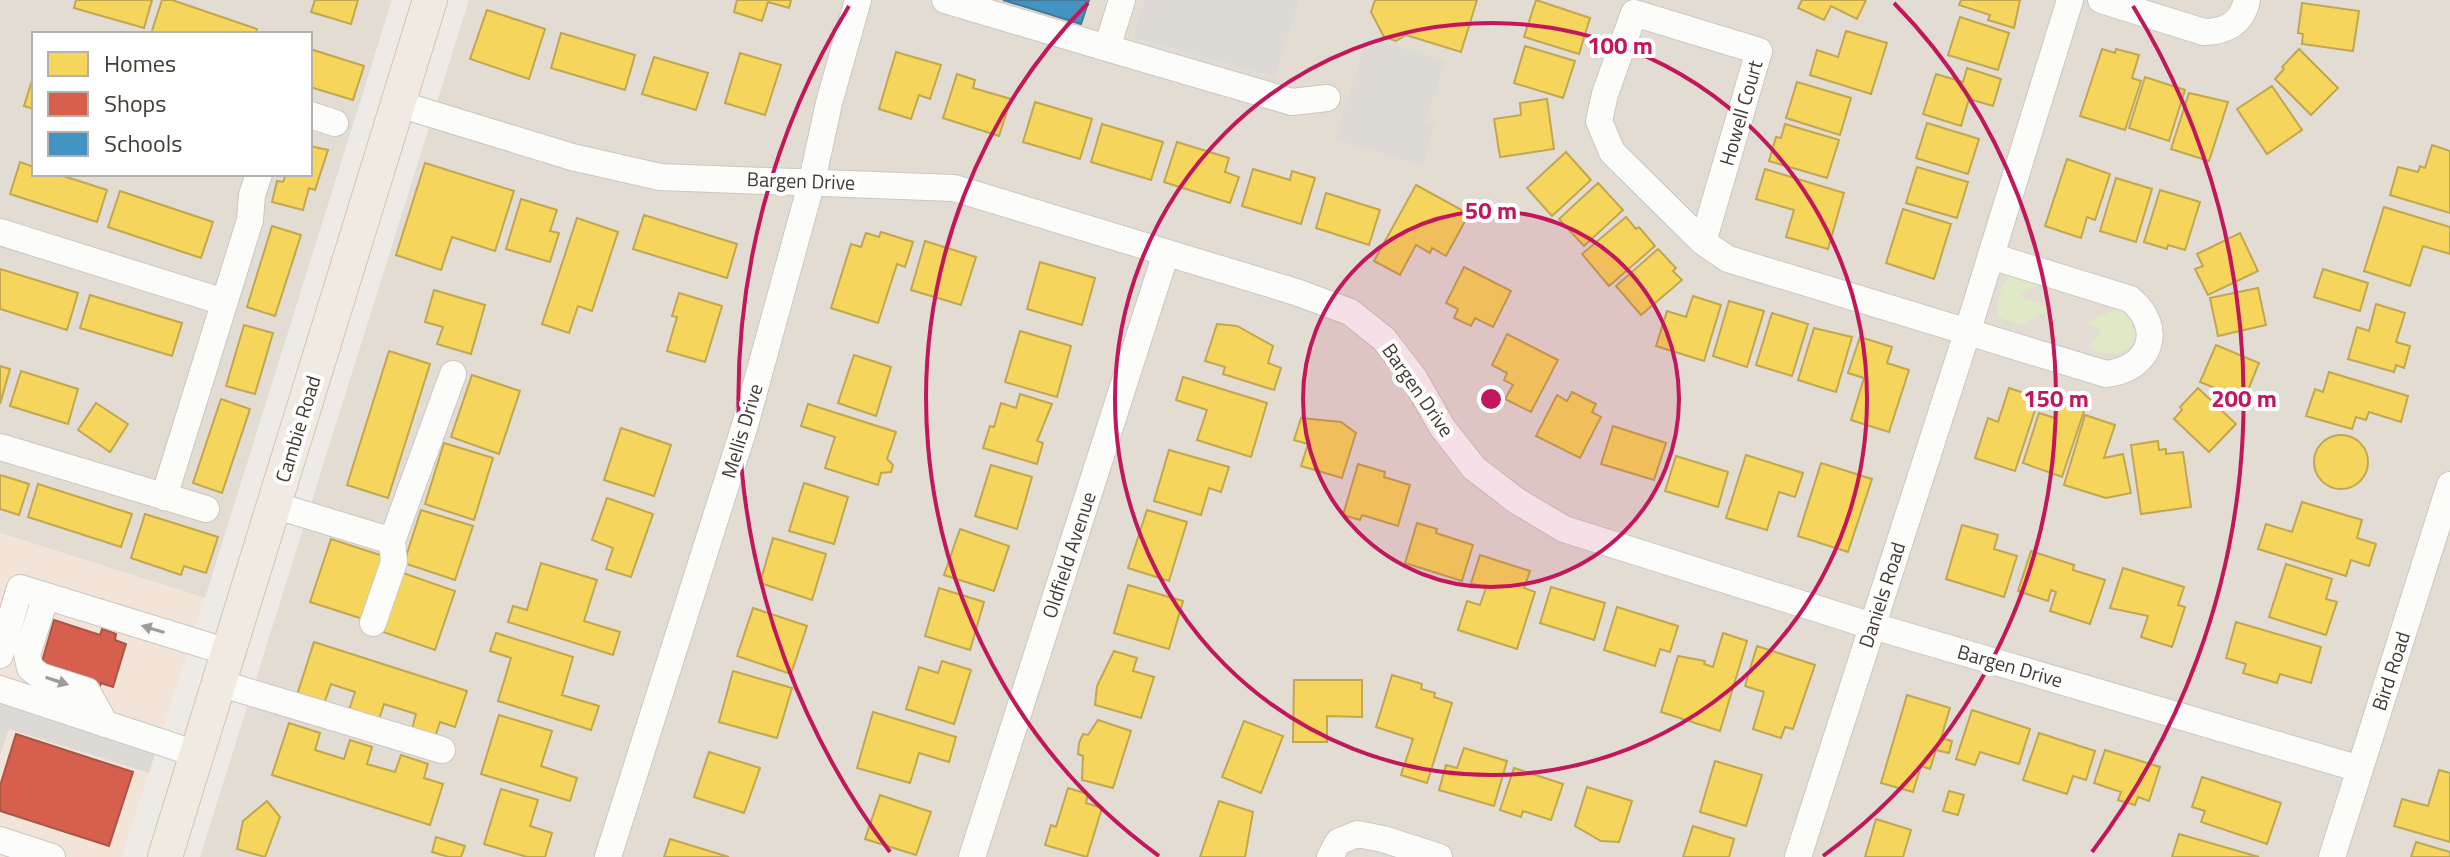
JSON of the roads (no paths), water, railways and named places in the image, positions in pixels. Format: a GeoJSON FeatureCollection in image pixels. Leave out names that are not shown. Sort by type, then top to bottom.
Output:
{"type":"FeatureCollection","features":[{"type":"Feature","properties":{"kind":"main road","name":"Cambie Road"},"geometry":{"type":"LineString","coordinates":[[165,857],[430,0]]}},
{"type":"Feature","properties":{"kind":"street","name":"Mellis Drive"},"geometry":{"type":"LineString","coordinates":[[608,857],[745,425],[858,0]]}},
{"type":"Feature","properties":{"kind":"street"},"geometry":{"type":"LineString","coordinates":[[945,0],[1292,102],[1327,98]]}},
{"type":"Feature","properties":{"kind":"street"},"geometry":{"type":"LineString","coordinates":[[1107,48],[1122,0]]}},
{"type":"Feature","properties":{"kind":"street","name":"Daniels Road"},"geometry":{"type":"LineString","coordinates":[[1798,857],[1967,333],[2070,0]]}},
{"type":"Feature","properties":{"kind":"street"},"geometry":{"type":"LineString","coordinates":[[2101,0],[2204,32],[2228,28],[2245,10],[2247,0]]}},
{"type":"Feature","properties":{"kind":"street","name":"Howell Court"},"geometry":{"type":"LineString","coordinates":[[1703,242],[1759,51],[1634,13],[1605,94],[1599,121],[1612,152],[1703,242],[1728,259],[1967,333]]}},
{"type":"Feature","properties":{"kind":"street","name":"Bargen Drive"},"geometry":{"type":"LineString","coordinates":[[399,104],[614,168],[660,177],[954,188],[1296,292],[1350,312],[1384,339],[1414,378],[1442,427],[1474,468],[1517,501],[1564,529],[1872,625],[2360,769]]}},
{"type":"Feature","properties":{"kind":"street"},"geometry":{"type":"LineString","coordinates":[[312,116],[335,123]]}},
{"type":"Feature","properties":{"kind":"street"},"geometry":{"type":"LineString","coordinates":[[164,497],[250,220],[252,195],[258,176]]}},
{"type":"Feature","properties":{"kind":"street"},"geometry":{"type":"LineString","coordinates":[[0,232],[224,302]]}},
{"type":"Feature","properties":{"kind":"street","name":"Oldfield Avenue"},"geometry":{"type":"LineString","coordinates":[[972,857],[1166,253]]}},
{"type":"Feature","properties":{"kind":"street"},"geometry":{"type":"LineString","coordinates":[[1967,333],[2106,374],[2132,367],[2142,358],[2148,346],[2150,333],[2147,319],[2130,299],[1991,256]]}},
{"type":"Feature","properties":{"kind":"street"},"geometry":{"type":"LineString","coordinates":[[373,623],[394,562],[392,541],[453,374]]}},
{"type":"Feature","properties":{"kind":"street"},"geometry":{"type":"LineString","coordinates":[[0,447],[206,509]]}},
{"type":"Feature","properties":{"kind":"street","name":"Bird Road"},"geometry":{"type":"LineString","coordinates":[[2332,857],[2450,485]]}},
{"type":"Feature","properties":{"kind":"street"},"geometry":{"type":"LineString","coordinates":[[274,505],[392,541]]}},
{"type":"Feature","properties":{"kind":"street"},"geometry":{"type":"LineString","coordinates":[[0,655],[20,588],[442,750]]}},
{"type":"Feature","properties":{"kind":"street"},"geometry":{"type":"LineString","coordinates":[[46,596],[27,654],[30,668],[40,676],[87,691],[105,724]]}},
{"type":"Feature","properties":{"kind":"street"},"geometry":{"type":"LineString","coordinates":[[0,689],[197,754]]}},
{"type":"Feature","properties":{"kind":"street"},"geometry":{"type":"LineString","coordinates":[[1330,857],[1338,842],[1357,834],[1439,857]]}},
{"type":"Feature","properties":{"kind":"street"},"geometry":{"type":"LineString","coordinates":[[0,840],[52,857]]}}]}
